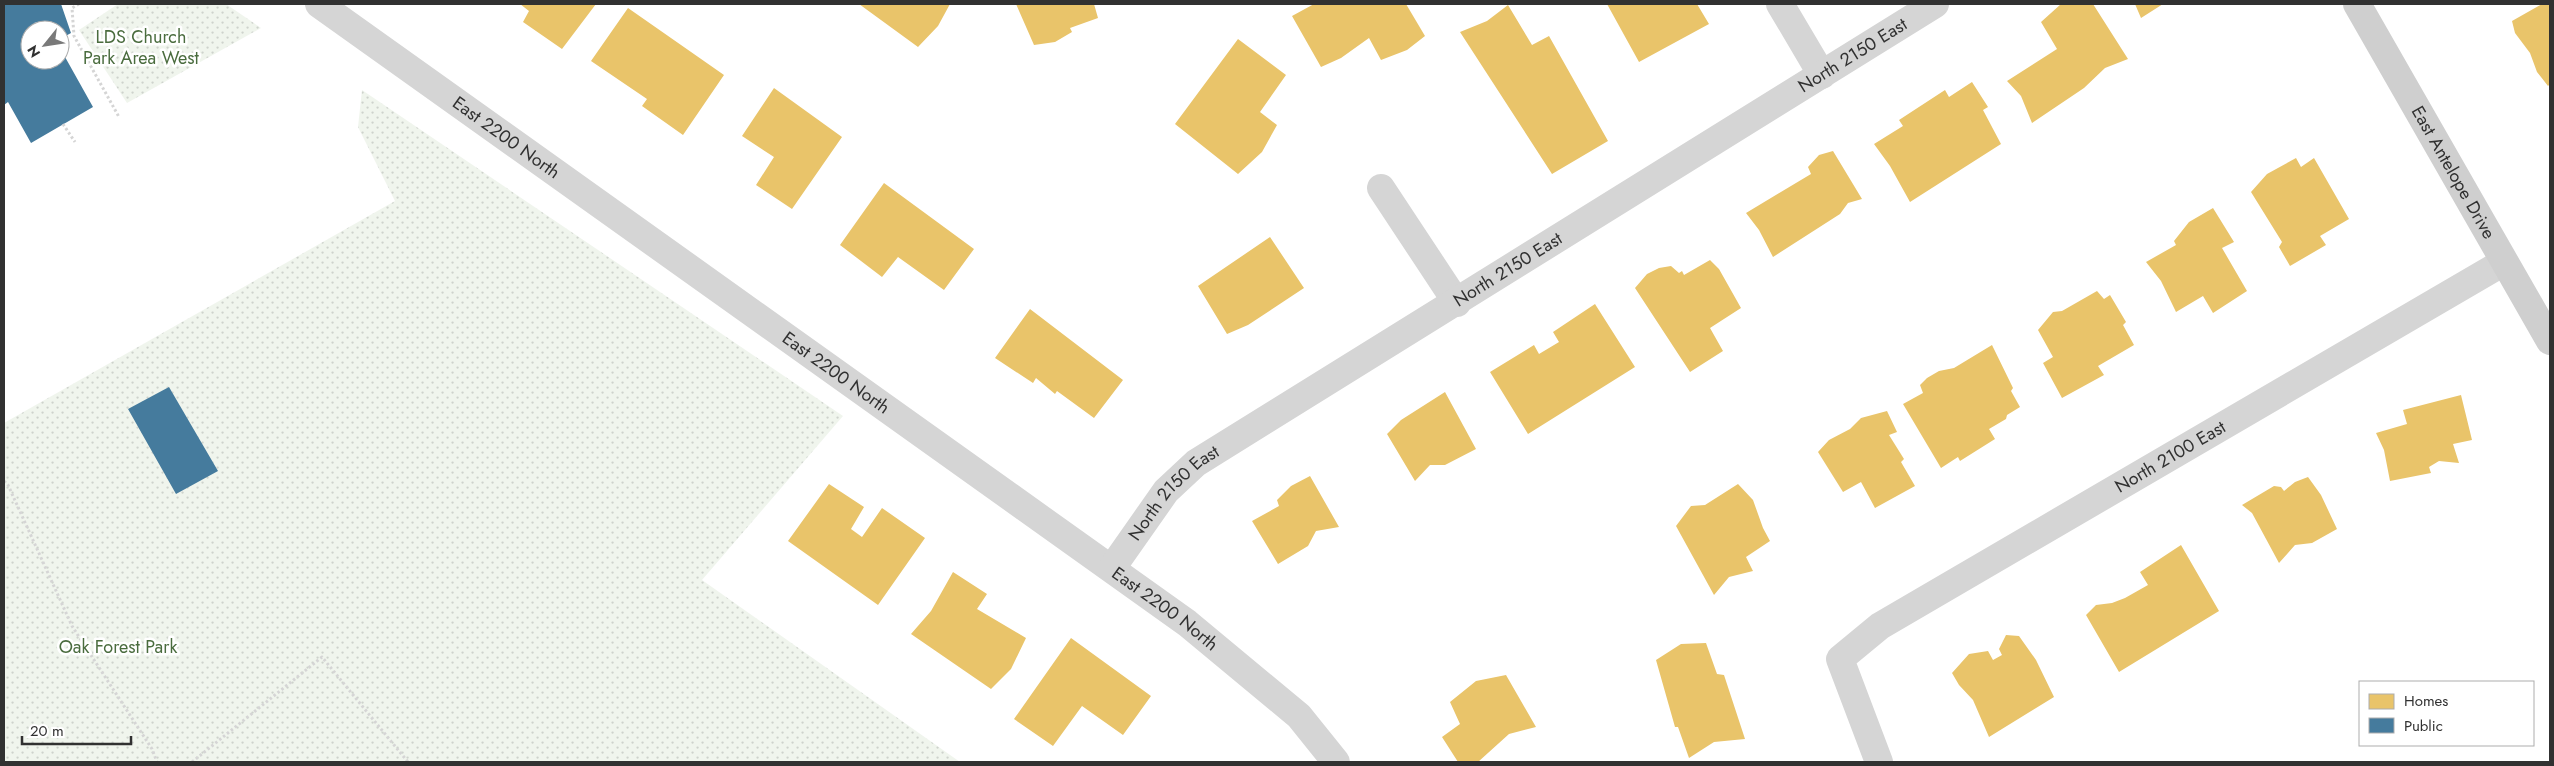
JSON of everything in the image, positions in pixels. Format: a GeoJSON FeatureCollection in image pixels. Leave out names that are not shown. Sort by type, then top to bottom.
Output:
{"type":"FeatureCollection","features":[{"type":"Feature","properties":{"kind":"main road","name":"East Antelope Drive"},"geometry":{"type":"LineString","coordinates":[[2357,4],[2550,341]]}},
{"type":"Feature","properties":{"kind":"street","name":"East 2200 North"},"geometry":{"type":"LineString","coordinates":[[319,4],[1187,623],[1299,716],[1336,762]]}},
{"type":"Feature","properties":{"kind":"street"},"geometry":{"type":"LineString","coordinates":[[1780,4],[1822,75]]}},
{"type":"Feature","properties":{"kind":"street","name":"North 2150 East"},"geometry":{"type":"LineString","coordinates":[[1112,568],[1166,491],[1196,463],[1457,303],[1935,4]]}},
{"type":"Feature","properties":{"kind":"street"},"geometry":{"type":"LineString","coordinates":[[1381,188],[1457,303]]}},
{"type":"Feature","properties":{"kind":"street","name":"North 2100 East"},"geometry":{"type":"LineString","coordinates":[[1879,762],[1840,659],[1880,626],[2504,262]]}},
{"type":"Feature","properties":{"kind":"path"},"geometry":{"type":"LineString","coordinates":[[79,4],[72,8],[74,36],[119,117]]}},
{"type":"Feature","properties":{"kind":"path"},"geometry":{"type":"LineString","coordinates":[[64,124],[75,142]]}},
{"type":"Feature","properties":{"kind":"path"},"geometry":{"type":"LineString","coordinates":[[4,481],[8,485],[72,626],[152,749],[157,762]]}},
{"type":"Feature","properties":{"kind":"path"},"geometry":{"type":"LineString","coordinates":[[192,762],[322,658],[408,762]]}},
{"type":"Feature","properties":{"kind":"green space","name":"LDS Church Park Area West"},"geometry":{"type":"Polygon","coordinates":[[[118,4],[226,4],[261,28],[127,103],[79,30],[118,4]]]}},
{"type":"Feature","properties":{"kind":"green space","name":"Oak Forest Park"},"geometry":{"type":"Polygon","coordinates":[[[362,90],[843,416],[702,580],[960,762],[4,762],[4,423],[395,201],[358,127],[362,90]]]}},
{"type":"Feature","properties":{"kind":"building: Homes"},"geometry":{"type":"Polygon","coordinates":[[[520,4],[596,4],[562,49],[523,22],[529,11],[520,4]]]}},
{"type":"Feature","properties":{"kind":"building: Homes"},"geometry":{"type":"Polygon","coordinates":[[[859,4],[950,4],[938,26],[918,47],[859,4]]]}},
{"type":"Feature","properties":{"kind":"building: Homes"},"geometry":{"type":"Polygon","coordinates":[[[1016,4],[1094,4],[1098,18],[1070,28],[1072,32],[1055,42],[1034,45],[1016,4]]]}},
{"type":"Feature","properties":{"kind":"building: Homes"},"geometry":{"type":"Polygon","coordinates":[[[1314,4],[1406,4],[1425,36],[1407,50],[1381,60],[1369,38],[1341,58],[1321,67],[1292,16],[1314,4]]]}},
{"type":"Feature","properties":{"kind":"building: Homes"},"geometry":{"type":"Polygon","coordinates":[[[1607,4],[1697,4],[1709,24],[1639,62],[1607,4]]]}},
{"type":"Feature","properties":{"kind":"building: Homes"},"geometry":{"type":"Polygon","coordinates":[[[2061,4],[2093,4],[2128,59],[2105,68],[2084,88],[2032,123],[2021,96],[2007,81],[2057,49],[2041,22],[2061,4]]]}},
{"type":"Feature","properties":{"kind":"building: Homes"},"geometry":{"type":"Polygon","coordinates":[[[2135,4],[2163,4],[2141,18],[2135,4]]]}},
{"type":"Feature","properties":{"kind":"building: Homes"},"geometry":{"type":"Polygon","coordinates":[[[2542,4],[2550,4],[2550,84],[2548,86],[2537,72],[2530,53],[2515,33],[2512,21],[2542,4]]]}},
{"type":"Feature","properties":{"kind":"building: Homes"},"geometry":{"type":"Polygon","coordinates":[[[1508,5],[1532,45],[1549,36],[1608,141],[1552,174],[1460,32],[1487,21],[1508,5]]]}},
{"type":"Feature","properties":{"kind":"building: Homes"},"geometry":{"type":"Polygon","coordinates":[[[628,8],[724,75],[683,135],[642,106],[647,99],[591,61],[628,8]]]}},
{"type":"Feature","properties":{"kind":"building: Homes"},"geometry":{"type":"Polygon","coordinates":[[[1238,39],[1286,75],[1260,112],[1277,125],[1262,152],[1238,174],[1175,124],[1238,39]]]}},
{"type":"Feature","properties":{"kind":"building: Homes"},"geometry":{"type":"Polygon","coordinates":[[[1972,82],[1988,107],[1983,110],[2001,144],[1910,202],[1890,166],[1874,144],[1903,126],[1899,120],[1945,90],[1949,97],[1972,82]]]}},
{"type":"Feature","properties":{"kind":"building: Homes"},"geometry":{"type":"Polygon","coordinates":[[[774,88],[842,137],[792,209],[756,185],[774,157],[742,136],[774,88]]]}},
{"type":"Feature","properties":{"kind":"building: Homes"},"geometry":{"type":"Polygon","coordinates":[[[1833,151],[1862,199],[1848,203],[1840,214],[1773,257],[1759,230],[1746,213],[1811,174],[1808,167],[1819,155],[1833,151]]]}},
{"type":"Feature","properties":{"kind":"building: Homes"},"geometry":{"type":"Polygon","coordinates":[[[2296,158],[2301,167],[2314,158],[2349,219],[2320,236],[2326,245],[2290,266],[2279,247],[2282,242],[2251,192],[2267,174],[2296,158]]]}},
{"type":"Feature","properties":{"kind":"building: Homes"},"geometry":{"type":"Polygon","coordinates":[[[884,183],[974,249],[944,290],[898,257],[882,277],[840,245],[884,183]]]}},
{"type":"Feature","properties":{"kind":"building: Homes"},"geometry":{"type":"Polygon","coordinates":[[[2213,208],[2234,242],[2222,248],[2247,291],[2213,313],[2203,296],[2176,312],[2161,281],[2146,262],[2176,245],[2174,241],[2189,222],[2213,208]]]}},
{"type":"Feature","properties":{"kind":"building: Homes"},"geometry":{"type":"Polygon","coordinates":[[[1270,237],[1304,288],[1248,325],[1227,334],[1198,286],[1270,237]]]}},
{"type":"Feature","properties":{"kind":"building: Homes"},"geometry":{"type":"Polygon","coordinates":[[[1710,260],[1719,269],[1741,308],[1710,328],[1723,351],[1690,372],[1635,288],[1647,274],[1659,268],[1671,266],[1679,273],[1682,271],[1684,275],[1710,260]]]}},
{"type":"Feature","properties":{"kind":"building: Homes"},"geometry":{"type":"Polygon","coordinates":[[[2097,291],[2104,299],[2110,295],[2126,322],[2123,325],[2134,345],[2098,366],[2104,375],[2062,398],[2043,363],[2053,357],[2038,330],[2053,312],[2062,311],[2097,291]]]}},
{"type":"Feature","properties":{"kind":"building: Homes"},"geometry":{"type":"Polygon","coordinates":[[[1595,304],[1635,367],[1528,434],[1490,372],[1534,345],[1539,354],[1559,342],[1553,332],[1595,304]]]}},
{"type":"Feature","properties":{"kind":"building: Homes"},"geometry":{"type":"Polygon","coordinates":[[[1030,309],[1123,380],[1094,418],[1057,391],[1055,394],[1036,378],[1033,383],[995,358],[1030,309]]]}},
{"type":"Feature","properties":{"kind":"building: Homes"},"geometry":{"type":"Polygon","coordinates":[[[1992,345],[2013,388],[2011,391],[2020,407],[2007,415],[2006,419],[1989,429],[1995,439],[1960,461],[1958,457],[1941,468],[1903,404],[1923,393],[1920,385],[1927,378],[1939,371],[1954,368],[1992,345]]]}},
{"type":"Feature","properties":{"kind":"building: Homes"},"geometry":{"type":"Polygon","coordinates":[[[1445,392],[1476,449],[1445,465],[1430,465],[1415,481],[1387,434],[1401,420],[1445,392]]]}},
{"type":"Feature","properties":{"kind":"building: Homes"},"geometry":{"type":"Polygon","coordinates":[[[2461,395],[2472,440],[2453,444],[2459,463],[2439,461],[2429,467],[2431,473],[2390,481],[2384,450],[2376,433],[2407,424],[2403,410],[2461,395]]]}},
{"type":"Feature","properties":{"kind":"building: Homes"},"geometry":{"type":"Polygon","coordinates":[[[1887,411],[1897,432],[1889,435],[1904,459],[1901,462],[1915,486],[1875,508],[1861,482],[1843,492],[1818,452],[1829,440],[1850,429],[1861,418],[1887,411]]]}},
{"type":"Feature","properties":{"kind":"building: Homes"},"geometry":{"type":"Polygon","coordinates":[[[1310,476],[1339,527],[1316,531],[1308,546],[1278,564],[1252,521],[1279,506],[1277,500],[1291,486],[1310,476]]]}},
{"type":"Feature","properties":{"kind":"building: Homes"},"geometry":{"type":"Polygon","coordinates":[[[2308,477],[2321,495],[2337,529],[2312,543],[2295,545],[2279,563],[2252,513],[2242,505],[2274,486],[2281,487],[2284,491],[2295,482],[2308,477]]]}},
{"type":"Feature","properties":{"kind":"building: Homes"},"geometry":{"type":"Polygon","coordinates":[[[829,484],[864,507],[851,529],[862,537],[882,508],[925,538],[878,605],[788,541],[829,484]]]}},
{"type":"Feature","properties":{"kind":"building: Homes"},"geometry":{"type":"Polygon","coordinates":[[[1738,484],[1753,500],[1770,541],[1746,557],[1753,571],[1729,577],[1714,595],[1676,526],[1691,506],[1705,505],[1738,484]]]}},
{"type":"Feature","properties":{"kind":"building: Homes"},"geometry":{"type":"Polygon","coordinates":[[[2181,545],[2219,611],[2119,672],[2086,615],[2096,605],[2112,603],[2125,598],[2148,585],[2140,572],[2181,545]]]}},
{"type":"Feature","properties":{"kind":"building: Homes"},"geometry":{"type":"Polygon","coordinates":[[[953,572],[987,594],[977,609],[1026,638],[1011,669],[991,689],[911,634],[931,611],[953,572]]]}},
{"type":"Feature","properties":{"kind":"building: Homes"},"geometry":{"type":"Polygon","coordinates":[[[2006,635],[2019,636],[2036,660],[2054,697],[1989,737],[1973,700],[1959,685],[1952,673],[1969,654],[1988,651],[1993,660],[2002,655],[1999,649],[2006,635]]]}},
{"type":"Feature","properties":{"kind":"building: Homes"},"geometry":{"type":"Polygon","coordinates":[[[1071,638],[1151,696],[1123,735],[1082,706],[1053,746],[1014,719],[1071,638]]]}},
{"type":"Feature","properties":{"kind":"building: Homes"},"geometry":{"type":"Polygon","coordinates":[[[1706,643],[1717,674],[1724,675],[1745,739],[1714,742],[1689,758],[1678,727],[1675,727],[1656,660],[1681,644],[1706,643]]]}},
{"type":"Feature","properties":{"kind":"building: Homes"},"geometry":{"type":"Polygon","coordinates":[[[1506,675],[1536,727],[1509,734],[1478,762],[1458,762],[1442,737],[1460,724],[1450,702],[1476,681],[1506,675]]]}},
{"type":"Feature","properties":{"kind":"building: Public"},"geometry":{"type":"Polygon","coordinates":[[[4,4],[61,4],[67,20],[20,20],[20,70],[70,70],[70,66],[93,107],[31,143],[8,102],[4,105],[4,4]]]}},
{"type":"Feature","properties":{"kind":"building: Public"},"geometry":{"type":"Polygon","coordinates":[[[169,387],[218,471],[176,494],[128,409],[169,387]]]}}]}
